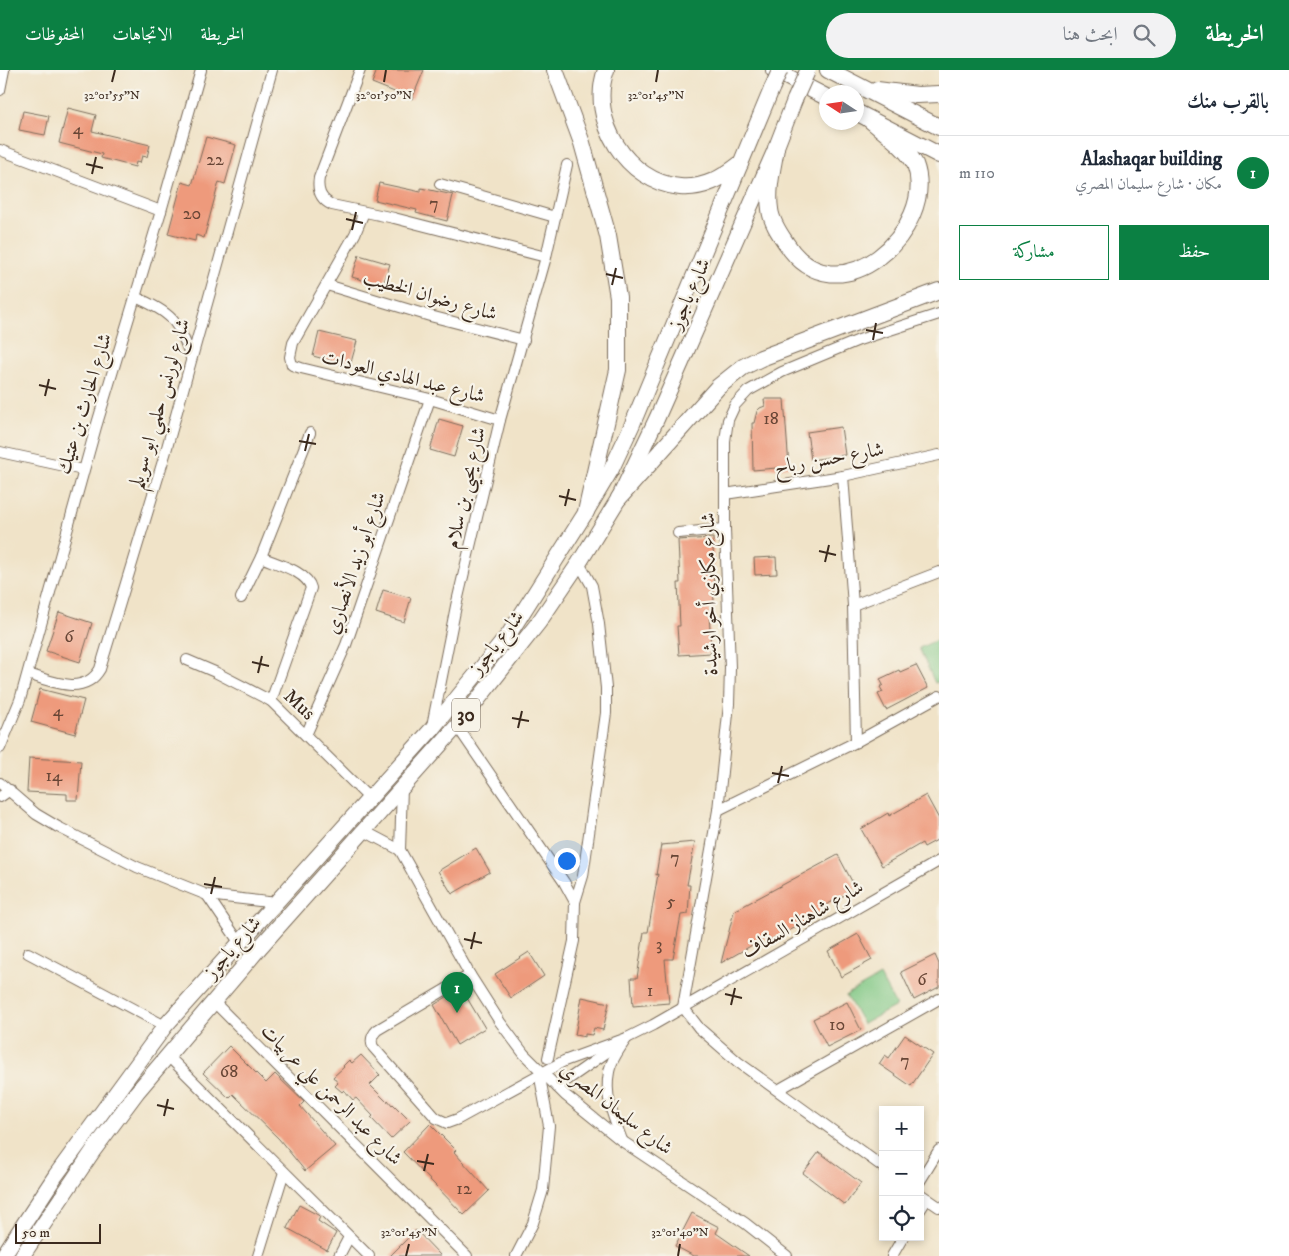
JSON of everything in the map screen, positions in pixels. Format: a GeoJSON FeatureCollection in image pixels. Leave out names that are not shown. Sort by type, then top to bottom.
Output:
{"type":"FeatureCollection","features":[{"type":"Feature","properties":{"kind":"highway"},"geometry":{"type":"LineString","coordinates":[[555,70],[582,143],[608,236],[618,297],[618,370],[586,512]]}},
{"type":"Feature","properties":{"kind":"highway"},"geometry":{"type":"LineString","coordinates":[[606,70],[602,83],[603,115],[617,146],[630,163],[639,170],[666,184],[681,187],[708,184],[719,180],[740,164]]}},
{"type":"Feature","properties":{"kind":"highway"},"geometry":{"type":"LineString","coordinates":[[774,70],[819,93]]}},
{"type":"Feature","properties":{"kind":"highway"},"geometry":{"type":"LineString","coordinates":[[828,70],[858,85]]}},
{"type":"Feature","properties":{"kind":"highway"},"geometry":{"type":"LineString","coordinates":[[864,87],[917,95],[939,94]]}},
{"type":"Feature","properties":{"kind":"highway"},"geometry":{"type":"LineString","coordinates":[[864,88],[939,127]]}},
{"type":"Feature","properties":{"kind":"highway"},"geometry":{"type":"LineString","coordinates":[[776,148],[771,178],[770,208],[777,228],[787,245],[800,260],[810,267],[833,273],[860,270],[882,258],[898,243],[916,212],[920,190],[917,170],[910,158],[892,138],[864,117]]}},
{"type":"Feature","properties":{"kind":"highway"},"geometry":{"type":"LineString","coordinates":[[864,117],[939,155]]}},
{"type":"Feature","properties":{"kind":"highway"},"geometry":{"type":"LineString","coordinates":[[620,498],[718,387],[743,367],[761,358],[939,291]]}},
{"type":"Feature","properties":{"kind":"main road","name":"شارع ياجوز"},"geometry":{"type":"LineString","coordinates":[[3,1256],[56,1175],[165,1026],[432,730],[509,634],[586,512],[610,470],[632,425],[780,70]]}},
{"type":"Feature","properties":{"kind":"main road","name":"شارع ياجوز"},"geometry":{"type":"LineString","coordinates":[[22,1256],[117,1118],[167,1054],[457,726],[539,622],[579,563],[620,498],[672,385],[776,148],[808,70]]}},
{"type":"Feature","properties":{"kind":"street"},"geometry":{"type":"LineString","coordinates":[[0,90],[4,70]]}},
{"type":"Feature","properties":{"kind":"street","name":"شارع الحارث بن عتيك"},"geometry":{"type":"LineString","coordinates":[[0,748],[28,674],[83,470],[161,211],[201,70]]}},
{"type":"Feature","properties":{"kind":"street","name":"شارع لورنس حلمي ابو سويلم"},"geometry":{"type":"LineString","coordinates":[[28,674],[67,685],[76,685],[96,676],[100,669],[163,460],[272,70]]}},
{"type":"Feature","properties":{"kind":"street"},"geometry":{"type":"LineString","coordinates":[[360,70],[319,178],[318,186],[326,202],[546,257]]}},
{"type":"Feature","properties":{"kind":"street"},"geometry":{"type":"LineString","coordinates":[[0,150],[161,211]]}},
{"type":"Feature","properties":{"kind":"street","name":"شارع يحيى بن سلام"},"geometry":{"type":"LineString","coordinates":[[432,730],[456,606],[500,420],[546,257],[567,165]]}},
{"type":"Feature","properties":{"kind":"street"},"geometry":{"type":"LineString","coordinates":[[440,184],[555,217]]}},
{"type":"Feature","properties":{"kind":"street"},"geometry":{"type":"LineString","coordinates":[[328,285],[355,234],[364,212]]}},
{"type":"Feature","properties":{"kind":"street","name":"شارع رضوان الخطيب"},"geometry":{"type":"LineString","coordinates":[[328,285],[430,316],[524,340]]}},
{"type":"Feature","properties":{"kind":"street","name":"شارع عبد الهادي العودات"},"geometry":{"type":"LineString","coordinates":[[328,285],[292,348],[290,361],[296,367],[430,398],[500,420]]}},
{"type":"Feature","properties":{"kind":"street"},"geometry":{"type":"LineString","coordinates":[[135,297],[157,306],[167,313],[179,326],[192,359]]}},
{"type":"Feature","properties":{"kind":"street","name":"شارع مكازي أخو ارشيدة"},"geometry":{"type":"LineString","coordinates":[[683,1007],[718,810],[726,744],[730,668],[725,529],[725,436],[728,420],[735,405],[748,391],[782,372],[859,340],[939,314]]}},
{"type":"Feature","properties":{"kind":"street","name":"شارع أبو زيد الأنصاري"},"geometry":{"type":"LineString","coordinates":[[306,735],[346,645],[430,398]]}},
{"type":"Feature","properties":{"kind":"street"},"geometry":{"type":"LineString","coordinates":[[242,598],[310,433]]}},
{"type":"Feature","properties":{"kind":"street"},"geometry":{"type":"LineString","coordinates":[[0,452],[83,470]]}},
{"type":"Feature","properties":{"kind":"street","name":"شارع حسن رباح"},"geometry":{"type":"LineString","coordinates":[[725,494],[843,476],[939,455]]}},
{"type":"Feature","properties":{"kind":"street"},"geometry":{"type":"LineString","coordinates":[[843,476],[853,605],[856,742]]}},
{"type":"Feature","properties":{"kind":"street"},"geometry":{"type":"LineString","coordinates":[[678,533],[725,529]]}},
{"type":"Feature","properties":{"kind":"street"},"geometry":{"type":"LineString","coordinates":[[260,557],[307,578],[312,588],[271,701]]}},
{"type":"Feature","properties":{"kind":"street"},"geometry":{"type":"LineString","coordinates":[[548,1058],[574,941],[574,902],[583,876],[606,713],[605,678],[599,624],[592,586],[579,563]]}},
{"type":"Feature","properties":{"kind":"street"},"geometry":{"type":"LineString","coordinates":[[853,605],[939,572]]}},
{"type":"Feature","properties":{"kind":"street","name":"Mus"},"geometry":{"type":"LineString","coordinates":[[187,660],[271,701],[370,799]]}},
{"type":"Feature","properties":{"kind":"street"},"geometry":{"type":"LineString","coordinates":[[718,810],[856,742],[939,697]]}},
{"type":"Feature","properties":{"kind":"street"},"geometry":{"type":"LineString","coordinates":[[457,726],[564,882],[574,902]]}},
{"type":"Feature","properties":{"kind":"street"},"geometry":{"type":"LineString","coordinates":[[0,783],[36,814],[87,844],[144,870],[208,895],[277,902]]}},
{"type":"Feature","properties":{"kind":"street"},"geometry":{"type":"LineString","coordinates":[[364,831],[400,850],[402,787]]}},
{"type":"Feature","properties":{"kind":"street"},"geometry":{"type":"LineString","coordinates":[[0,797],[10,790]]}},
{"type":"Feature","properties":{"kind":"street","name":"شارع سليمان المصري"},"geometry":{"type":"LineString","coordinates":[[400,850],[470,976],[500,1022],[524,1054],[557,1087],[622,1141],[745,1224],[774,1252],[787,1256]]}},
{"type":"Feature","properties":{"kind":"street","name":"شارع شاهناز السقاف"},"geometry":{"type":"LineString","coordinates":[[627,1038],[763,964],[939,861]]}},
{"type":"Feature","properties":{"kind":"street"},"geometry":{"type":"LineString","coordinates":[[208,895],[239,942]]}},
{"type":"Feature","properties":{"kind":"street"},"geometry":{"type":"LineString","coordinates":[[28,954],[165,1026]]}},
{"type":"Feature","properties":{"kind":"street"},"geometry":{"type":"LineString","coordinates":[[470,976],[377,1030],[373,1033],[372,1038],[373,1047],[436,1118],[447,1123],[458,1119],[564,1061],[627,1038]]}},
{"type":"Feature","properties":{"kind":"street","name":"شارع عبد الرحمن علي عربيات"},"geometry":{"type":"LineString","coordinates":[[213,1000],[467,1256]]}},
{"type":"Feature","properties":{"kind":"street"},"geometry":{"type":"LineString","coordinates":[[778,1090],[939,1000]]}},
{"type":"Feature","properties":{"kind":"street"},"geometry":{"type":"LineString","coordinates":[[683,1007],[706,1034],[738,1062],[879,1164]]}},
{"type":"Feature","properties":{"kind":"street"},"geometry":{"type":"LineString","coordinates":[[557,1087],[627,1038]]}},
{"type":"Feature","properties":{"kind":"street"},"geometry":{"type":"LineString","coordinates":[[622,1141],[608,1092],[609,1071],[627,1038]]}},
{"type":"Feature","properties":{"kind":"street"},"geometry":{"type":"LineString","coordinates":[[167,1054],[369,1256]]}},
{"type":"Feature","properties":{"kind":"street"},"geometry":{"type":"LineString","coordinates":[[524,1054],[564,1061]]}},
{"type":"Feature","properties":{"kind":"street"},"geometry":{"type":"LineString","coordinates":[[516,1256],[533,1223],[543,1190],[549,1126],[541,1083],[543,1073]]}},
{"type":"Feature","properties":{"kind":"street"},"geometry":{"type":"LineString","coordinates":[[924,1175],[939,1150]]}},
{"type":"Feature","properties":{"kind":"street"},"geometry":{"type":"LineString","coordinates":[[258,1256],[284,1172]]}},
{"type":"Feature","properties":{"kind":"street"},"geometry":{"type":"LineString","coordinates":[[924,1197],[939,1207]]}},
{"type":"Feature","properties":{"kind":"street"},"geometry":{"type":"LineString","coordinates":[[340,1256],[349,1237]]}},
{"type":"Feature","properties":{"kind":"street"},"geometry":{"type":"LineString","coordinates":[[892,1256],[901,1241]]}},
{"type":"Feature","properties":{"kind":"green space"},"geometry":{"type":"Polygon","coordinates":[[[939,639],[939,682],[935,683],[919,648],[939,639]]]}},
{"type":"Feature","properties":{"kind":"green space"},"geometry":{"type":"Polygon","coordinates":[[[880,976],[896,1006],[863,1024],[846,995],[880,976]]]}},
{"type":"Feature","properties":{"kind":"building"},"geometry":{"type":"Polygon","coordinates":[[[377,70],[424,70],[412,99],[372,83],[377,70]]]}},
{"type":"Feature","properties":{"kind":"building"},"geometry":{"type":"Polygon","coordinates":[[[68,108],[96,115],[92,131],[150,145],[147,157],[142,156],[140,163],[136,162],[135,167],[101,158],[102,154],[59,143],[68,108]]]}},
{"type":"Feature","properties":{"kind":"building"},"geometry":{"type":"Polygon","coordinates":[[[23,111],[49,116],[45,135],[19,130],[23,111]]]}},
{"type":"Feature","properties":{"kind":"building"},"geometry":{"type":"Polygon","coordinates":[[[206,137],[236,145],[225,184],[219,182],[204,238],[196,235],[195,241],[168,234],[182,182],[192,185],[206,137]]]}},
{"type":"Feature","properties":{"kind":"building"},"geometry":{"type":"Polygon","coordinates":[[[379,183],[421,192],[421,188],[453,195],[447,221],[416,213],[417,210],[375,200],[379,183]]]}},
{"type":"Feature","properties":{"kind":"building"},"geometry":{"type":"Polygon","coordinates":[[[359,255],[390,264],[383,286],[352,277],[359,255]]]}},
{"type":"Feature","properties":{"kind":"building"},"geometry":{"type":"Polygon","coordinates":[[[319,332],[357,341],[350,366],[313,356],[319,332]]]}},
{"type":"Feature","properties":{"kind":"building"},"geometry":{"type":"Polygon","coordinates":[[[764,399],[784,399],[789,467],[753,470],[752,423],[754,423],[757,411],[765,406],[764,399]]]}},
{"type":"Feature","properties":{"kind":"building"},"geometry":{"type":"Polygon","coordinates":[[[439,419],[463,426],[454,457],[430,450],[439,419]]]}},
{"type":"Feature","properties":{"kind":"building"},"geometry":{"type":"Polygon","coordinates":[[[841,427],[845,455],[811,460],[807,432],[841,427]]]}},
{"type":"Feature","properties":{"kind":"building"},"geometry":{"type":"Polygon","coordinates":[[[713,538],[714,610],[709,610],[711,653],[679,655],[677,626],[680,626],[678,540],[713,538]]]}},
{"type":"Feature","properties":{"kind":"building"},"geometry":{"type":"Polygon","coordinates":[[[776,557],[777,574],[755,575],[754,558],[776,557]]]}},
{"type":"Feature","properties":{"kind":"building"},"geometry":{"type":"Polygon","coordinates":[[[383,590],[411,598],[404,622],[376,613],[383,590]]]}},
{"type":"Feature","properties":{"kind":"building"},"geometry":{"type":"Polygon","coordinates":[[[59,612],[92,623],[80,662],[46,651],[59,612]]]}},
{"type":"Feature","properties":{"kind":"building"},"geometry":{"type":"Polygon","coordinates":[[[916,665],[928,688],[886,710],[878,694],[883,692],[880,687],[883,685],[880,679],[899,670],[900,672],[916,665]]]}},
{"type":"Feature","properties":{"kind":"building"},"geometry":{"type":"Polygon","coordinates":[[[40,689],[84,700],[75,734],[31,722],[40,689]]]}},
{"type":"Feature","properties":{"kind":"building"},"geometry":{"type":"Polygon","coordinates":[[[29,758],[81,761],[78,800],[67,800],[67,794],[27,792],[29,758]]]}},
{"type":"Feature","properties":{"kind":"building"},"geometry":{"type":"Polygon","coordinates":[[[926,795],[939,819],[939,839],[924,847],[922,843],[882,866],[861,829],[888,813],[889,816],[926,795]]]}},
{"type":"Feature","properties":{"kind":"building"},"geometry":{"type":"Polygon","coordinates":[[[695,842],[687,885],[690,885],[688,914],[681,915],[673,959],[665,959],[669,1003],[633,1006],[631,978],[637,978],[644,932],[648,932],[661,845],[695,842]]]}},
{"type":"Feature","properties":{"kind":"building"},"geometry":{"type":"Polygon","coordinates":[[[476,848],[490,872],[452,894],[438,871],[476,848]]]}},
{"type":"Feature","properties":{"kind":"building"},"geometry":{"type":"Polygon","coordinates":[[[838,855],[856,889],[826,905],[829,911],[770,940],[768,936],[721,963],[734,911],[838,855]]]}},
{"type":"Feature","properties":{"kind":"building"},"geometry":{"type":"Polygon","coordinates":[[[858,934],[872,960],[841,977],[828,951],[858,934]]]}},
{"type":"Feature","properties":{"kind":"building"},"geometry":{"type":"Polygon","coordinates":[[[529,952],[544,976],[511,998],[495,974],[529,952]]]}},
{"type":"Feature","properties":{"kind":"building"},"geometry":{"type":"Polygon","coordinates":[[[935,955],[939,964],[939,987],[914,1000],[901,972],[935,955]]]}},
{"type":"Feature","properties":{"kind":"building"},"geometry":{"type":"Polygon","coordinates":[[[461,988],[485,1028],[457,1045],[434,1005],[461,988]]]}},
{"type":"Feature","properties":{"kind":"building"},"geometry":{"type":"Polygon","coordinates":[[[582,997],[609,1003],[603,1030],[594,1028],[592,1035],[585,1034],[585,1037],[575,1035],[582,997]]]}},
{"type":"Feature","properties":{"kind":"building"},"geometry":{"type":"Polygon","coordinates":[[[847,1002],[861,1030],[827,1047],[813,1019],[847,1002]]]}},
{"type":"Feature","properties":{"kind":"building"},"geometry":{"type":"Polygon","coordinates":[[[905,1035],[933,1054],[911,1086],[879,1064],[885,1055],[889,1058],[905,1035]]]}},
{"type":"Feature","properties":{"kind":"building"},"geometry":{"type":"Polygon","coordinates":[[[229,1046],[266,1083],[275,1074],[304,1102],[300,1106],[335,1146],[305,1171],[279,1139],[233,1094],[229,1098],[203,1073],[229,1046]]]}},
{"type":"Feature","properties":{"kind":"building"},"geometry":{"type":"Polygon","coordinates":[[[361,1055],[380,1075],[370,1085],[410,1121],[391,1139],[371,1118],[373,1116],[356,1098],[353,1100],[344,1090],[342,1092],[335,1086],[338,1083],[333,1077],[349,1060],[352,1063],[361,1055]]]}},
{"type":"Feature","properties":{"kind":"building"},"geometry":{"type":"Polygon","coordinates":[[[430,1124],[456,1150],[454,1152],[489,1191],[464,1215],[403,1152],[430,1124]]]}},
{"type":"Feature","properties":{"kind":"building"},"geometry":{"type":"Polygon","coordinates":[[[819,1152],[861,1183],[845,1205],[803,1173],[819,1152]]]}},
{"type":"Feature","properties":{"kind":"building"},"geometry":{"type":"Polygon","coordinates":[[[299,1205],[318,1215],[320,1217],[318,1221],[336,1233],[327,1250],[287,1228],[299,1205]]]}},
{"type":"Feature","properties":{"kind":"building"},"geometry":{"type":"Polygon","coordinates":[[[692,1213],[719,1227],[716,1233],[749,1256],[694,1256],[675,1246],[692,1213]]]}},
{"type":"Feature","properties":{"kind":"building"},"geometry":{"type":"Polygon","coordinates":[[[416,1230],[441,1256],[390,1256],[416,1230]]]}},
{"type":"Feature","properties":{"kind":"place","name":"Alashaqar building"},"geometry":{"type":"Point","coordinates":[457,1013]}}]}
